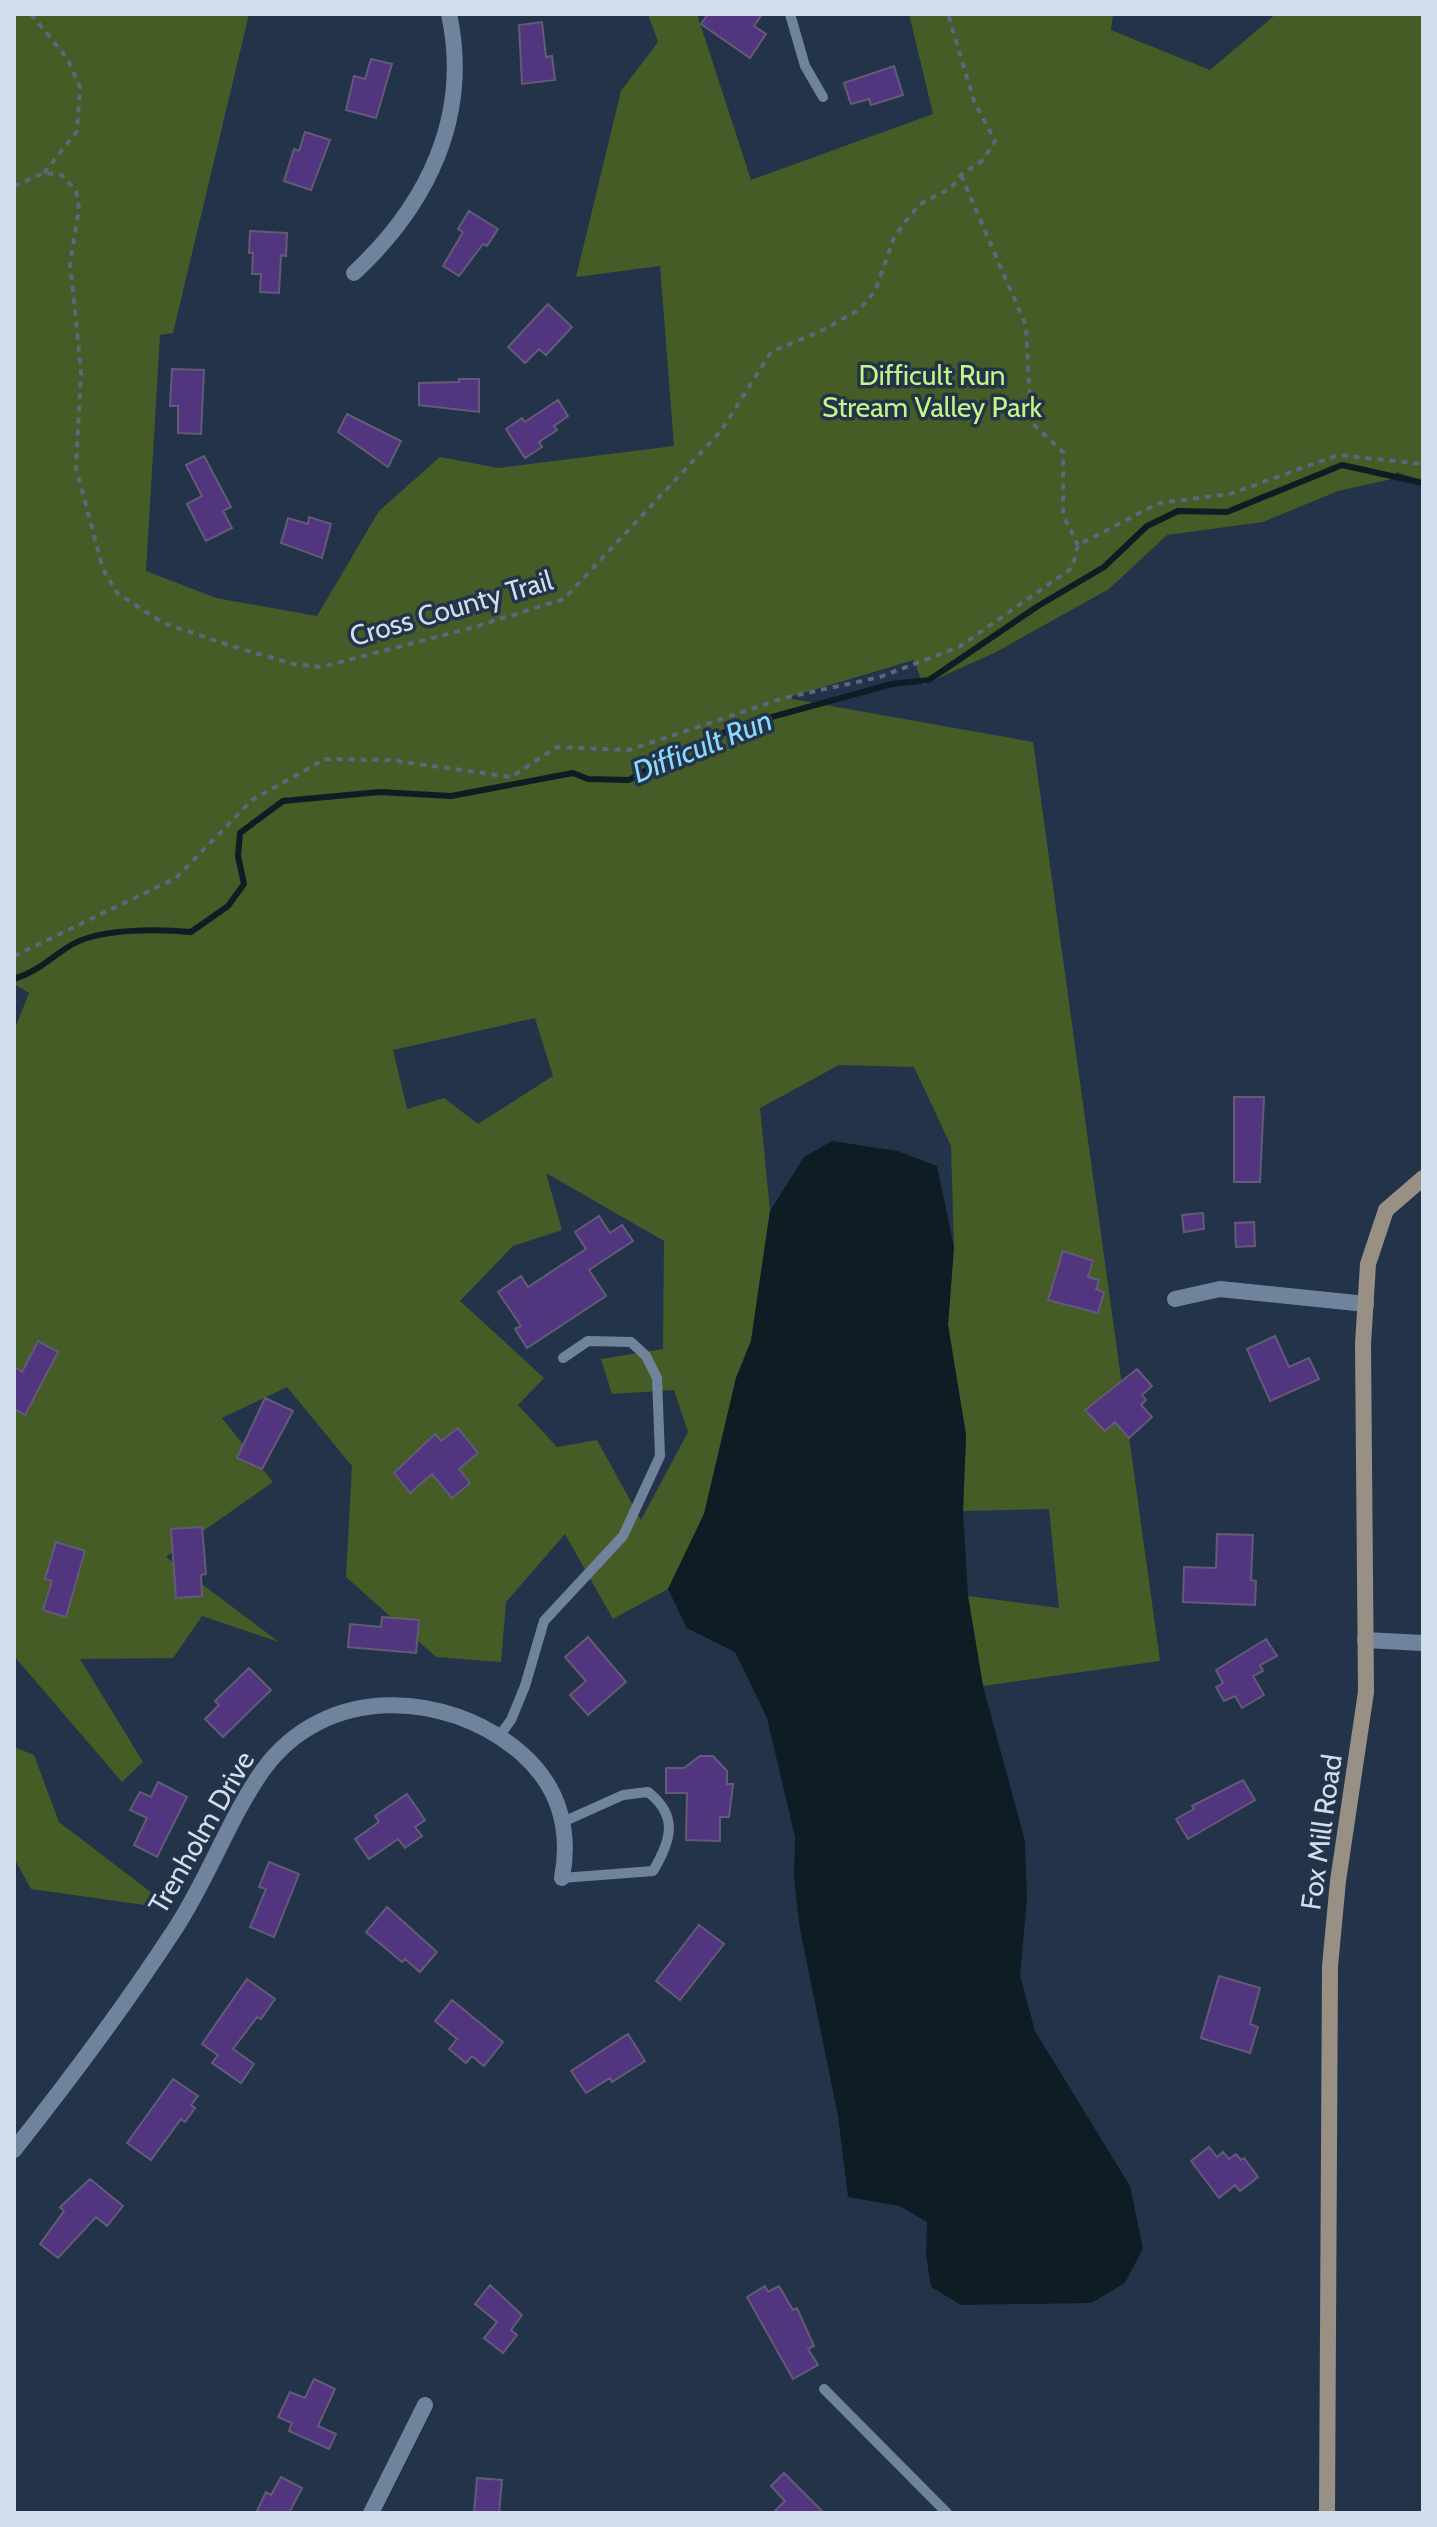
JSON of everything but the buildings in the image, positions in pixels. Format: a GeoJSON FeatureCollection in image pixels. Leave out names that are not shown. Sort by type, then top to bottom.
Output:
{"type":"FeatureCollection","features":[{"type":"Feature","properties":{"kind":"main road","name":"Fox Mill Road"},"geometry":{"type":"LineString","coordinates":[[1327,2513],[1330,1966],[1338,1881],[1366,1692],[1368,1264],[1380,1221],[1394,1201],[1423,1178]]}},
{"type":"Feature","properties":{"kind":"street"},"geometry":{"type":"LineString","coordinates":[[354,273],[404,219],[438,160],[455,98],[456,55],[449,14]]}},
{"type":"Feature","properties":{"kind":"street"},"geometry":{"type":"LineString","coordinates":[[1175,1299],[1220,1289],[1366,1304]]}},
{"type":"Feature","properties":{"kind":"street"},"geometry":{"type":"LineString","coordinates":[[1365,1640],[1423,1643]]}},
{"type":"Feature","properties":{"kind":"street","name":"Trenholm Drive"},"geometry":{"type":"LineString","coordinates":[[14,2150],[129,2000],[193,1901],[252,1789],[278,1753],[303,1733],[332,1717],[380,1704],[415,1704],[449,1711],[500,1735],[525,1757],[545,1782],[565,1821],[568,1840],[562,1878]]}},
{"type":"Feature","properties":{"kind":"street"},"geometry":{"type":"LineString","coordinates":[[371,2513],[425,2405]]}},
{"type":"Feature","properties":{"kind":"lane"},"geometry":{"type":"LineString","coordinates":[[790,14],[805,66],[823,97]]}},
{"type":"Feature","properties":{"kind":"lane"},"geometry":{"type":"LineString","coordinates":[[500,1735],[511,1720],[525,1686],[544,1621],[623,1536],[660,1456],[657,1378],[646,1356],[631,1342],[588,1341],[563,1358]]}},
{"type":"Feature","properties":{"kind":"lane"},"geometry":{"type":"LineString","coordinates":[[562,1878],[653,1871],[666,1849],[670,1829],[663,1803],[648,1792],[623,1795],[565,1821]]}},
{"type":"Feature","properties":{"kind":"lane"},"geometry":{"type":"LineString","coordinates":[[824,2389],[947,2513]]}},
{"type":"Feature","properties":{"kind":"path"},"geometry":{"type":"LineString","coordinates":[[14,186],[44,173],[77,131],[80,87],[67,58],[31,14]]}},
{"type":"Feature","properties":{"kind":"path","name":"Cross County Trail"},"geometry":{"type":"LineString","coordinates":[[44,173],[62,175],[76,191],[78,200],[70,263],[81,370],[76,468],[103,569],[129,604],[163,623],[244,650],[321,667],[471,628],[564,599],[721,431],[771,352],[823,330],[860,309],[875,291],[894,238],[905,222],[920,204],[951,188],[961,175],[983,160],[995,141],[974,101],[948,14]]}},
{"type":"Feature","properties":{"kind":"path"},"geometry":{"type":"LineString","coordinates":[[14,956],[176,878],[252,800],[325,759],[390,760],[511,777],[557,747],[629,750],[784,698],[880,677],[959,647],[1072,568],[1078,545],[1063,515],[1063,452],[1031,422],[1026,326],[961,175]]}},
{"type":"Feature","properties":{"kind":"path"},"geometry":{"type":"LineString","coordinates":[[1078,545],[1159,503],[1230,494],[1338,455],[1423,464]]}},
{"type":"Feature","properties":{"kind":"green space","name":"Difficult Run Stream Valley Park"},"geometry":{"type":"Polygon","coordinates":[[[14,14],[249,14],[173,333],[160,335],[146,571],[216,598],[317,616],[379,511],[440,457],[498,468],[674,446],[660,266],[576,277],[621,91],[658,42],[648,14],[697,14],[751,180],[933,114],[909,14],[1113,14],[1111,30],[1210,70],[1276,14],[1423,14],[1423,481],[1397,472],[1392,479],[1338,491],[1263,522],[1167,535],[1109,589],[994,653],[923,685],[914,660],[786,698],[1033,742],[1160,1661],[983,1686],[968,1596],[1059,1608],[1049,1509],[963,1511],[966,1435],[948,1325],[954,1247],[951,1146],[914,1067],[839,1065],[760,1108],[770,1211],[751,1341],[736,1378],[704,1514],[668,1589],[613,1619],[565,1534],[506,1602],[501,1662],[436,1657],[346,1577],[352,1466],[287,1387],[222,1418],[273,1482],[166,1557],[279,1642],[202,1616],[173,1658],[80,1659],[143,1762],[122,1782],[14,1656],[14,1031],[29,993],[14,984],[14,14]],[[535,1018],[393,1050],[407,1109],[444,1098],[478,1124],[553,1076],[535,1018]],[[546,1173],[562,1230],[513,1246],[460,1301],[544,1378],[518,1405],[557,1447],[597,1440],[641,1520],[688,1432],[674,1390],[612,1394],[601,1359],[663,1349],[664,1241],[546,1173]]]}},
{"type":"Feature","properties":{"kind":"green space"},"geometry":{"type":"Polygon","coordinates":[[[14,1747],[34,1755],[59,1822],[173,1909],[31,1889],[14,1858],[14,1747]]]}},
{"type":"Feature","properties":{"kind":"shaded area"},"geometry":{"type":"Polygon","coordinates":[[[832,1141],[897,1151],[937,1166],[954,1247],[948,1325],[966,1435],[963,1511],[968,1596],[983,1686],[1025,1841],[1027,1900],[1020,1975],[1035,2031],[1130,2186],[1143,2248],[1125,2283],[1091,2303],[961,2305],[931,2287],[926,2255],[927,2222],[899,2206],[848,2197],[838,2116],[800,1929],[794,1879],[795,1837],[767,1718],[735,1652],[687,1628],[668,1589],[704,1514],[736,1378],[751,1341],[770,1211],[804,1157],[832,1141]]]}},
{"type":"Feature","properties":{"kind":"waterway","name":"Difficult Run"},"geometry":{"type":"LineString","coordinates":[[14,979],[38,968],[73,944],[99,935],[148,930],[191,932],[228,906],[244,884],[238,856],[240,833],[283,801],[380,792],[451,796],[573,773],[588,779],[629,780],[672,755],[742,725],[892,684],[929,680],[1038,606],[1104,567],[1147,526],[1178,511],[1227,512],[1342,465],[1423,483]]}}]}
